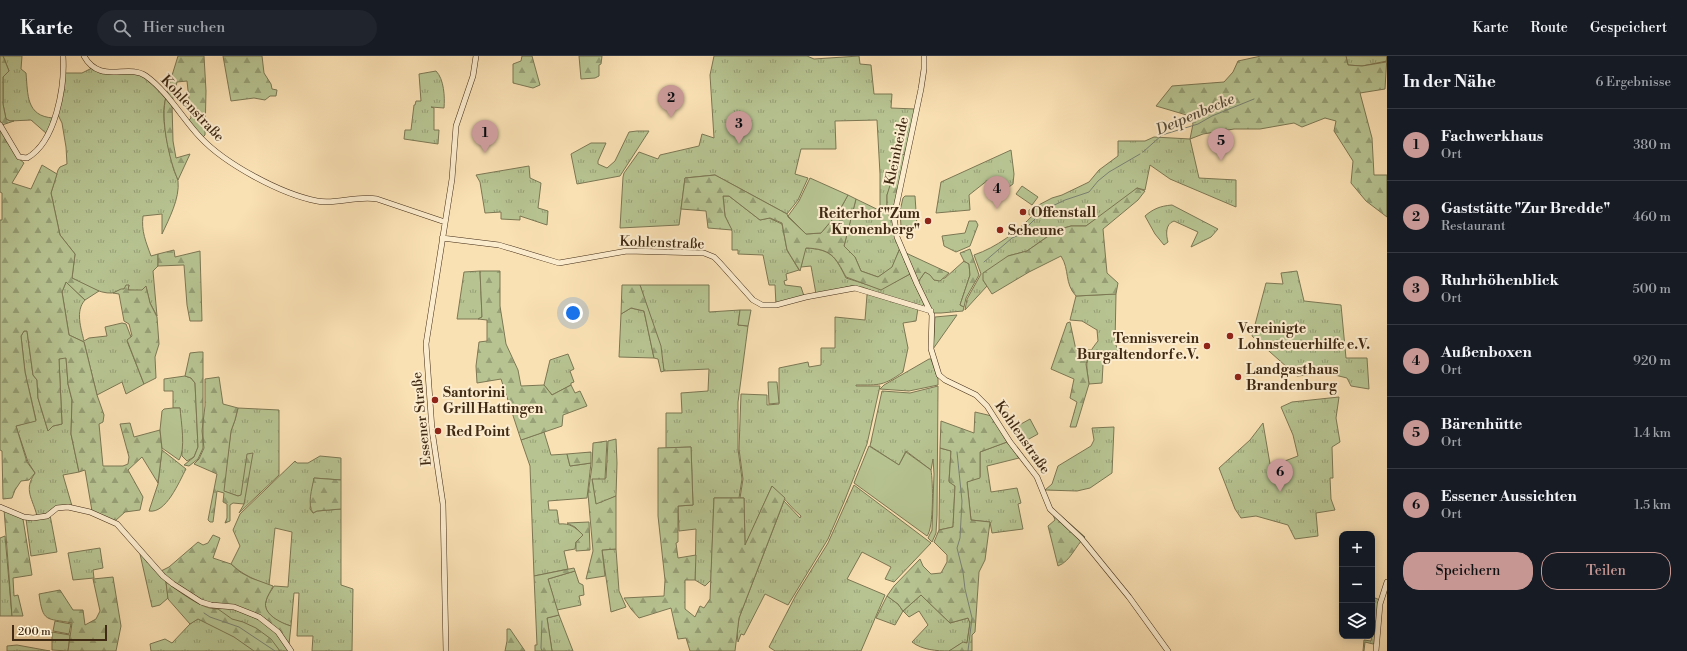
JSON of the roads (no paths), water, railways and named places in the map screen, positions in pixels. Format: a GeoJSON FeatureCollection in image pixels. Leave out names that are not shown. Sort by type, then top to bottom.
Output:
{"type":"FeatureCollection","features":[{"type":"Feature","properties":{"kind":"street"},"geometry":{"type":"LineString","coordinates":[[0,124],[18,156],[26,159],[31,155],[48,134],[54,119],[61,89],[63,56]]}},
{"type":"Feature","properties":{"kind":"street","name":"Kohlenstraße"},"geometry":{"type":"LineString","coordinates":[[84,56],[90,66],[98,70],[140,73],[147,76],[163,92],[208,145],[235,166],[265,182],[318,201],[367,198],[377,199],[445,222]]}},
{"type":"Feature","properties":{"kind":"street","name":"Essener Straße"},"geometry":{"type":"LineString","coordinates":[[446,651],[443,504],[432,430],[426,344],[451,185],[456,126],[473,76],[476,56]]}},
{"type":"Feature","properties":{"kind":"street","name":"Kleinheide"},"geometry":{"type":"LineString","coordinates":[[924,56],[924,69],[919,100],[894,217],[897,237],[931,313]]}},
{"type":"Feature","properties":{"kind":"street","name":"Kohlenstraße"},"geometry":{"type":"LineString","coordinates":[[442,238],[491,243],[559,263],[627,251],[699,253],[717,259],[753,300],[762,305],[776,305],[806,297],[855,288],[931,313],[931,348],[939,375],[945,380],[976,395],[987,406],[1010,442],[1037,477],[1050,509],[1081,538],[1129,598],[1168,651]]}},
{"type":"Feature","properties":{"kind":"street"},"geometry":{"type":"LineString","coordinates":[[0,507],[24,517],[33,518],[47,516],[57,508],[68,507],[88,511],[117,524],[173,584],[201,602],[211,605],[234,607],[259,617],[278,632],[291,651]]}},
{"type":"Feature","properties":{"kind":"street"},"geometry":{"type":"LineString","coordinates":[[1376,651],[1380,604],[1387,582]]}},
{"type":"Feature","properties":{"kind":"waterway","name":"Deipenbecke"},"geometry":{"type":"LineString","coordinates":[[1143,152],[1162,135],[1198,124],[1212,116],[1254,99]]}},
{"type":"Feature","properties":{"kind":"waterway","name":"Deipenbecke"},"geometry":{"type":"LineString","coordinates":[[984,262],[1012,238],[1019,235],[1044,210],[1065,200],[1089,192],[1098,181],[1109,172],[1140,154]]}},
{"type":"Feature","properties":{"kind":"waterway"},"geometry":{"type":"LineString","coordinates":[[957,452],[962,501],[960,538],[957,548],[972,618],[968,651]]}},
{"type":"Feature","properties":{"kind":"waterway"},"geometry":{"type":"LineString","coordinates":[[204,613],[210,617],[239,627],[275,651]]}},
{"type":"Feature","properties":{"kind":"waterway"},"geometry":{"type":"LineString","coordinates":[[542,621],[542,651]]}},
{"type":"Feature","properties":{"kind":"place","name":"Gaststätte \"Zur Bredde\""},"geometry":{"type":"Point","coordinates":[671,118]}},
{"type":"Feature","properties":{"kind":"place","name":"Ruhrhöhenblick"},"geometry":{"type":"Point","coordinates":[739,144]}},
{"type":"Feature","properties":{"kind":"place","name":"Fachwerkhaus"},"geometry":{"type":"Point","coordinates":[485,153]}},
{"type":"Feature","properties":{"kind":"place","name":"Bärenhütte"},"geometry":{"type":"Point","coordinates":[1221,161]}},
{"type":"Feature","properties":{"kind":"place","name":"Außenboxen"},"geometry":{"type":"Point","coordinates":[997,209]}},
{"type":"Feature","properties":{"kind":"place","name":"Offenstall"},"geometry":{"type":"Point","coordinates":[1023,212]}},
{"type":"Feature","properties":{"kind":"place","name":"Reiterhof \"Zum Kronenberg\""},"geometry":{"type":"Point","coordinates":[928,221]}},
{"type":"Feature","properties":{"kind":"place","name":"Scheune"},"geometry":{"type":"Point","coordinates":[1000,230]}},
{"type":"Feature","properties":{"kind":"place","name":"Vereinigte Lohnsteuerhilfe e.V."},"geometry":{"type":"Point","coordinates":[1230,336]}},
{"type":"Feature","properties":{"kind":"place","name":"Tennisverein Burgaltendorf e.V."},"geometry":{"type":"Point","coordinates":[1207,346]}},
{"type":"Feature","properties":{"kind":"place","name":"Landgasthaus Brandenburg"},"geometry":{"type":"Point","coordinates":[1238,377]}},
{"type":"Feature","properties":{"kind":"place","name":"Santorini Grill Hattingen"},"geometry":{"type":"Point","coordinates":[435,400]}},
{"type":"Feature","properties":{"kind":"place","name":"Red Point"},"geometry":{"type":"Point","coordinates":[438,431]}},
{"type":"Feature","properties":{"kind":"place","name":"Essener Aussichten"},"geometry":{"type":"Point","coordinates":[1280,492]}}]}
